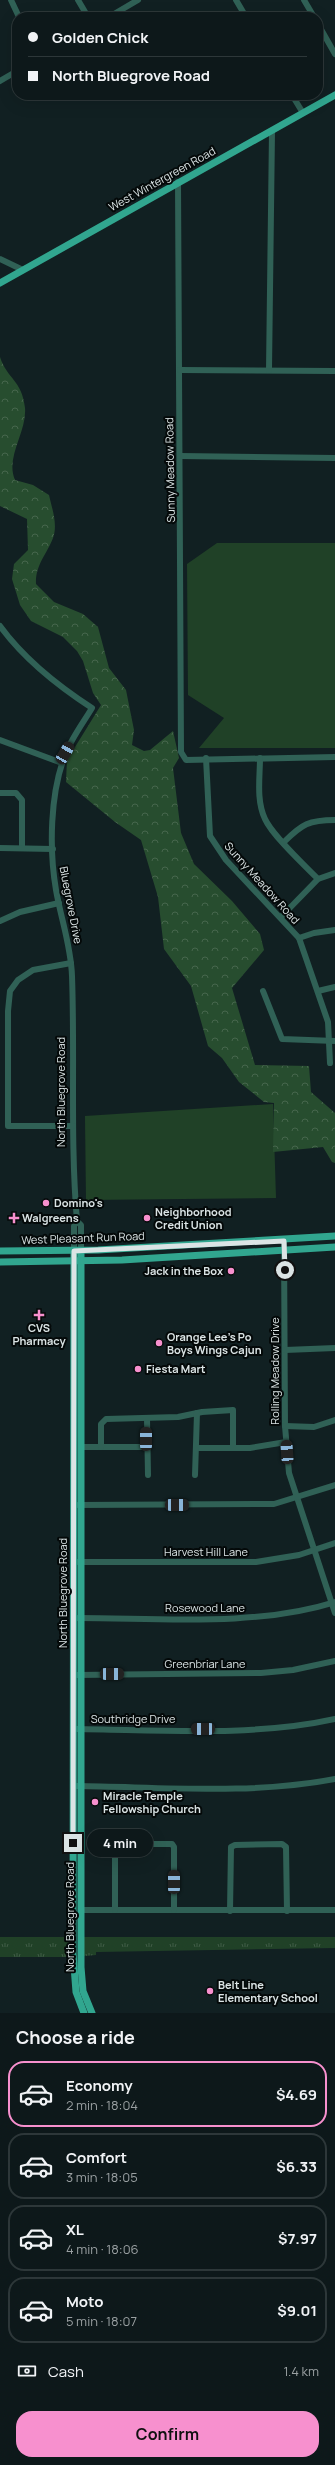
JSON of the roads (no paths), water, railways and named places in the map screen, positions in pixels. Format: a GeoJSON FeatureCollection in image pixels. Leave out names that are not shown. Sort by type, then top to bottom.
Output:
{"type":"FeatureCollection","features":[{"type":"Feature","properties":{"kind":"main road","name":"West Wintergreen Road"},"geometry":{"type":"LineString","coordinates":[[0,283],[335,95]]}},
{"type":"Feature","properties":{"kind":"main road","name":"West Pleasant Run Road"},"geometry":{"type":"LineString","coordinates":[[0,1251],[78,1251],[284,1241],[335,1236]]}},
{"type":"Feature","properties":{"kind":"main road"},"geometry":{"type":"LineString","coordinates":[[160,1246],[161,1258]]}},
{"type":"Feature","properties":{"kind":"main road","name":"West Pleasant Run Road"},"geometry":{"type":"LineString","coordinates":[[0,1262],[161,1258],[335,1247]]}},
{"type":"Feature","properties":{"kind":"main road"},"geometry":{"type":"LineString","coordinates":[[0,1251],[0,1262]]}},
{"type":"Feature","properties":{"kind":"main road","name":"North Bluegrove Road"},"geometry":{"type":"LineString","coordinates":[[78,1251],[78,1675],[74,1975],[84,2013]]}},
{"type":"Feature","properties":{"kind":"main road","name":"North Bluegrove Road"},"geometry":{"type":"LineString","coordinates":[[78,1505],[82,1447],[79,1342]]}},
{"type":"Feature","properties":{"kind":"main road","name":"North Bluegrove Road"},"geometry":{"type":"LineString","coordinates":[[77,1786],[81,1910],[81,1977],[83,1991],[92,2013]]}},
{"type":"Feature","properties":{"kind":"street"},"geometry":{"type":"LineString","coordinates":[[11,0],[17,12]]}},
{"type":"Feature","properties":{"kind":"street"},"geometry":{"type":"LineString","coordinates":[[78,0],[85,12]]}},
{"type":"Feature","properties":{"kind":"street"},"geometry":{"type":"LineString","coordinates":[[118,12],[138,0]]}},
{"type":"Feature","properties":{"kind":"street"},"geometry":{"type":"LineString","coordinates":[[236,0],[243,12]]}},
{"type":"Feature","properties":{"kind":"street"},"geometry":{"type":"LineString","coordinates":[[304,0],[311,12]]}},
{"type":"Feature","properties":{"kind":"street"},"geometry":{"type":"LineString","coordinates":[[323,33],[335,54]]}},
{"type":"Feature","properties":{"kind":"street"},"geometry":{"type":"LineString","coordinates":[[0,81],[12,74]]}},
{"type":"Feature","properties":{"kind":"street"},"geometry":{"type":"LineString","coordinates":[[295,100],[303,113]]}},
{"type":"Feature","properties":{"kind":"street"},"geometry":{"type":"LineString","coordinates":[[269,370],[272,131]]}},
{"type":"Feature","properties":{"kind":"street","name":"Sunny Meadow Road"},"geometry":{"type":"LineString","coordinates":[[178,182],[182,666],[181,748],[183,757],[186,760],[206,758],[208,825],[215,845],[226,860],[281,917],[299,938],[328,1022],[332,1041],[330,1063]]}},
{"type":"Feature","properties":{"kind":"street"},"geometry":{"type":"LineString","coordinates":[[0,259],[23,270]]}},
{"type":"Feature","properties":{"kind":"street"},"geometry":{"type":"LineString","coordinates":[[180,370],[335,371]]}},
{"type":"Feature","properties":{"kind":"street"},"geometry":{"type":"LineString","coordinates":[[180,456],[335,458]]}},
{"type":"Feature","properties":{"kind":"street"},"geometry":{"type":"LineString","coordinates":[[0,626],[15,645],[58,685],[92,708],[65,753],[62,763],[0,740]]}},
{"type":"Feature","properties":{"kind":"street"},"geometry":{"type":"LineString","coordinates":[[206,758],[335,757]]}},
{"type":"Feature","properties":{"kind":"street"},"geometry":{"type":"LineString","coordinates":[[260,758],[259,793],[262,811],[269,826],[318,879]]}},
{"type":"Feature","properties":{"kind":"street","name":"Bluegrove Drive"},"geometry":{"type":"LineString","coordinates":[[62,763],[55,786],[53,849],[54,876],[66,931],[71,963]]}},
{"type":"Feature","properties":{"kind":"street"},"geometry":{"type":"LineString","coordinates":[[0,793],[16,793],[21,797],[22,848]]}},
{"type":"Feature","properties":{"kind":"street"},"geometry":{"type":"LineString","coordinates":[[284,842],[300,826],[307,823],[335,820]]}},
{"type":"Feature","properties":{"kind":"street"},"geometry":{"type":"LineString","coordinates":[[0,848],[53,849]]}},
{"type":"Feature","properties":{"kind":"street"},"geometry":{"type":"LineString","coordinates":[[281,917],[318,879],[335,873]]}},
{"type":"Feature","properties":{"kind":"street"},"geometry":{"type":"LineString","coordinates":[[0,921],[20,912],[59,904]]}},
{"type":"Feature","properties":{"kind":"street"},"geometry":{"type":"LineString","coordinates":[[299,938],[314,932],[335,930]]}},
{"type":"Feature","properties":{"kind":"street"},"geometry":{"type":"LineString","coordinates":[[71,963],[33,970],[18,980],[10,991],[8,1000],[8,1126],[73,1126]]}},
{"type":"Feature","properties":{"kind":"street","name":"North Bluegrove Road"},"geometry":{"type":"LineString","coordinates":[[71,963],[73,1174],[77,1222],[74,1226],[78,1251]]}},
{"type":"Feature","properties":{"kind":"street"},"geometry":{"type":"LineString","coordinates":[[318,991],[335,987]]}},
{"type":"Feature","properties":{"kind":"street"},"geometry":{"type":"LineString","coordinates":[[264,991],[282,1039],[332,1041]]}},
{"type":"Feature","properties":{"kind":"street","name":"Rolling Meadow Drive"},"geometry":{"type":"LineString","coordinates":[[284,1241],[285,1426],[288,1473],[333,1602],[335,1613]]}},
{"type":"Feature","properties":{"kind":"street"},"geometry":{"type":"LineString","coordinates":[[285,1350],[335,1348]]}},
{"type":"Feature","properties":{"kind":"street"},"geometry":{"type":"LineString","coordinates":[[101,1447],[101,1424],[104,1420],[178,1417],[196,1412],[233,1410],[233,1448]]}},
{"type":"Feature","properties":{"kind":"street"},"geometry":{"type":"LineString","coordinates":[[195,1475],[197,1448],[196,1412]]}},
{"type":"Feature","properties":{"kind":"street"},"geometry":{"type":"LineString","coordinates":[[146,1418],[148,1475]]}},
{"type":"Feature","properties":{"kind":"street"},"geometry":{"type":"LineString","coordinates":[[285,1426],[314,1426],[335,1420]]}},
{"type":"Feature","properties":{"kind":"street"},"geometry":{"type":"LineString","coordinates":[[197,1448],[250,1448],[286,1442]]}},
{"type":"Feature","properties":{"kind":"street"},"geometry":{"type":"LineString","coordinates":[[82,1447],[146,1447]]}},
{"type":"Feature","properties":{"kind":"street"},"geometry":{"type":"LineString","coordinates":[[78,1505],[274,1504],[335,1485]]}},
{"type":"Feature","properties":{"kind":"street","name":"Harvest Hill Lane"},"geometry":{"type":"LineString","coordinates":[[78,1562],[256,1562],[288,1558],[335,1543]]}},
{"type":"Feature","properties":{"kind":"street","name":"Rosewood Lane"},"geometry":{"type":"LineString","coordinates":[[78,1618],[268,1617],[305,1611],[333,1602]]}},
{"type":"Feature","properties":{"kind":"street","name":"Greenbriar Lane"},"geometry":{"type":"LineString","coordinates":[[78,1675],[261,1674],[294,1670],[335,1661]]}},
{"type":"Feature","properties":{"kind":"street","name":"Southridge Drive"},"geometry":{"type":"LineString","coordinates":[[77,1729],[260,1730],[291,1727],[335,1718]]}},
{"type":"Feature","properties":{"kind":"street"},"geometry":{"type":"LineString","coordinates":[[77,1786],[255,1788],[290,1787],[335,1779]]}},
{"type":"Feature","properties":{"kind":"street"},"geometry":{"type":"LineString","coordinates":[[115,1910],[115,1848],[118,1844],[172,1844],[174,1847],[174,1910]]}},
{"type":"Feature","properties":{"kind":"street"},"geometry":{"type":"LineString","coordinates":[[230,1911],[232,1845],[285,1845],[287,1911]]}},
{"type":"Feature","properties":{"kind":"street"},"geometry":{"type":"LineString","coordinates":[[81,1910],[335,1910]]}},
{"type":"Feature","properties":{"kind":"place","name":"Domino's"},"geometry":{"type":"Point","coordinates":[46,1203]}},
{"type":"Feature","properties":{"kind":"place","name":"Walgreens"},"geometry":{"type":"Point","coordinates":[14,1218]}},
{"type":"Feature","properties":{"kind":"place","name":"Neighborhood Credit Union"},"geometry":{"type":"Point","coordinates":[147,1218]}},
{"type":"Feature","properties":{"kind":"place","name":"Jack in the Box"},"geometry":{"type":"Point","coordinates":[231,1271]}},
{"type":"Feature","properties":{"kind":"place","name":"CVS Pharmacy"},"geometry":{"type":"Point","coordinates":[39,1315]}},
{"type":"Feature","properties":{"kind":"place","name":"Orange Lee's Po Boys Wings Cajun"},"geometry":{"type":"Point","coordinates":[159,1343]}},
{"type":"Feature","properties":{"kind":"place","name":"Fiesta Mart"},"geometry":{"type":"Point","coordinates":[138,1369]}},
{"type":"Feature","properties":{"kind":"place","name":"Miracle Temple Fellowship Church"},"geometry":{"type":"Point","coordinates":[95,1802]}},
{"type":"Feature","properties":{"kind":"place","name":"Belt Line Elementary School"},"geometry":{"type":"Point","coordinates":[210,1991]}}]}
